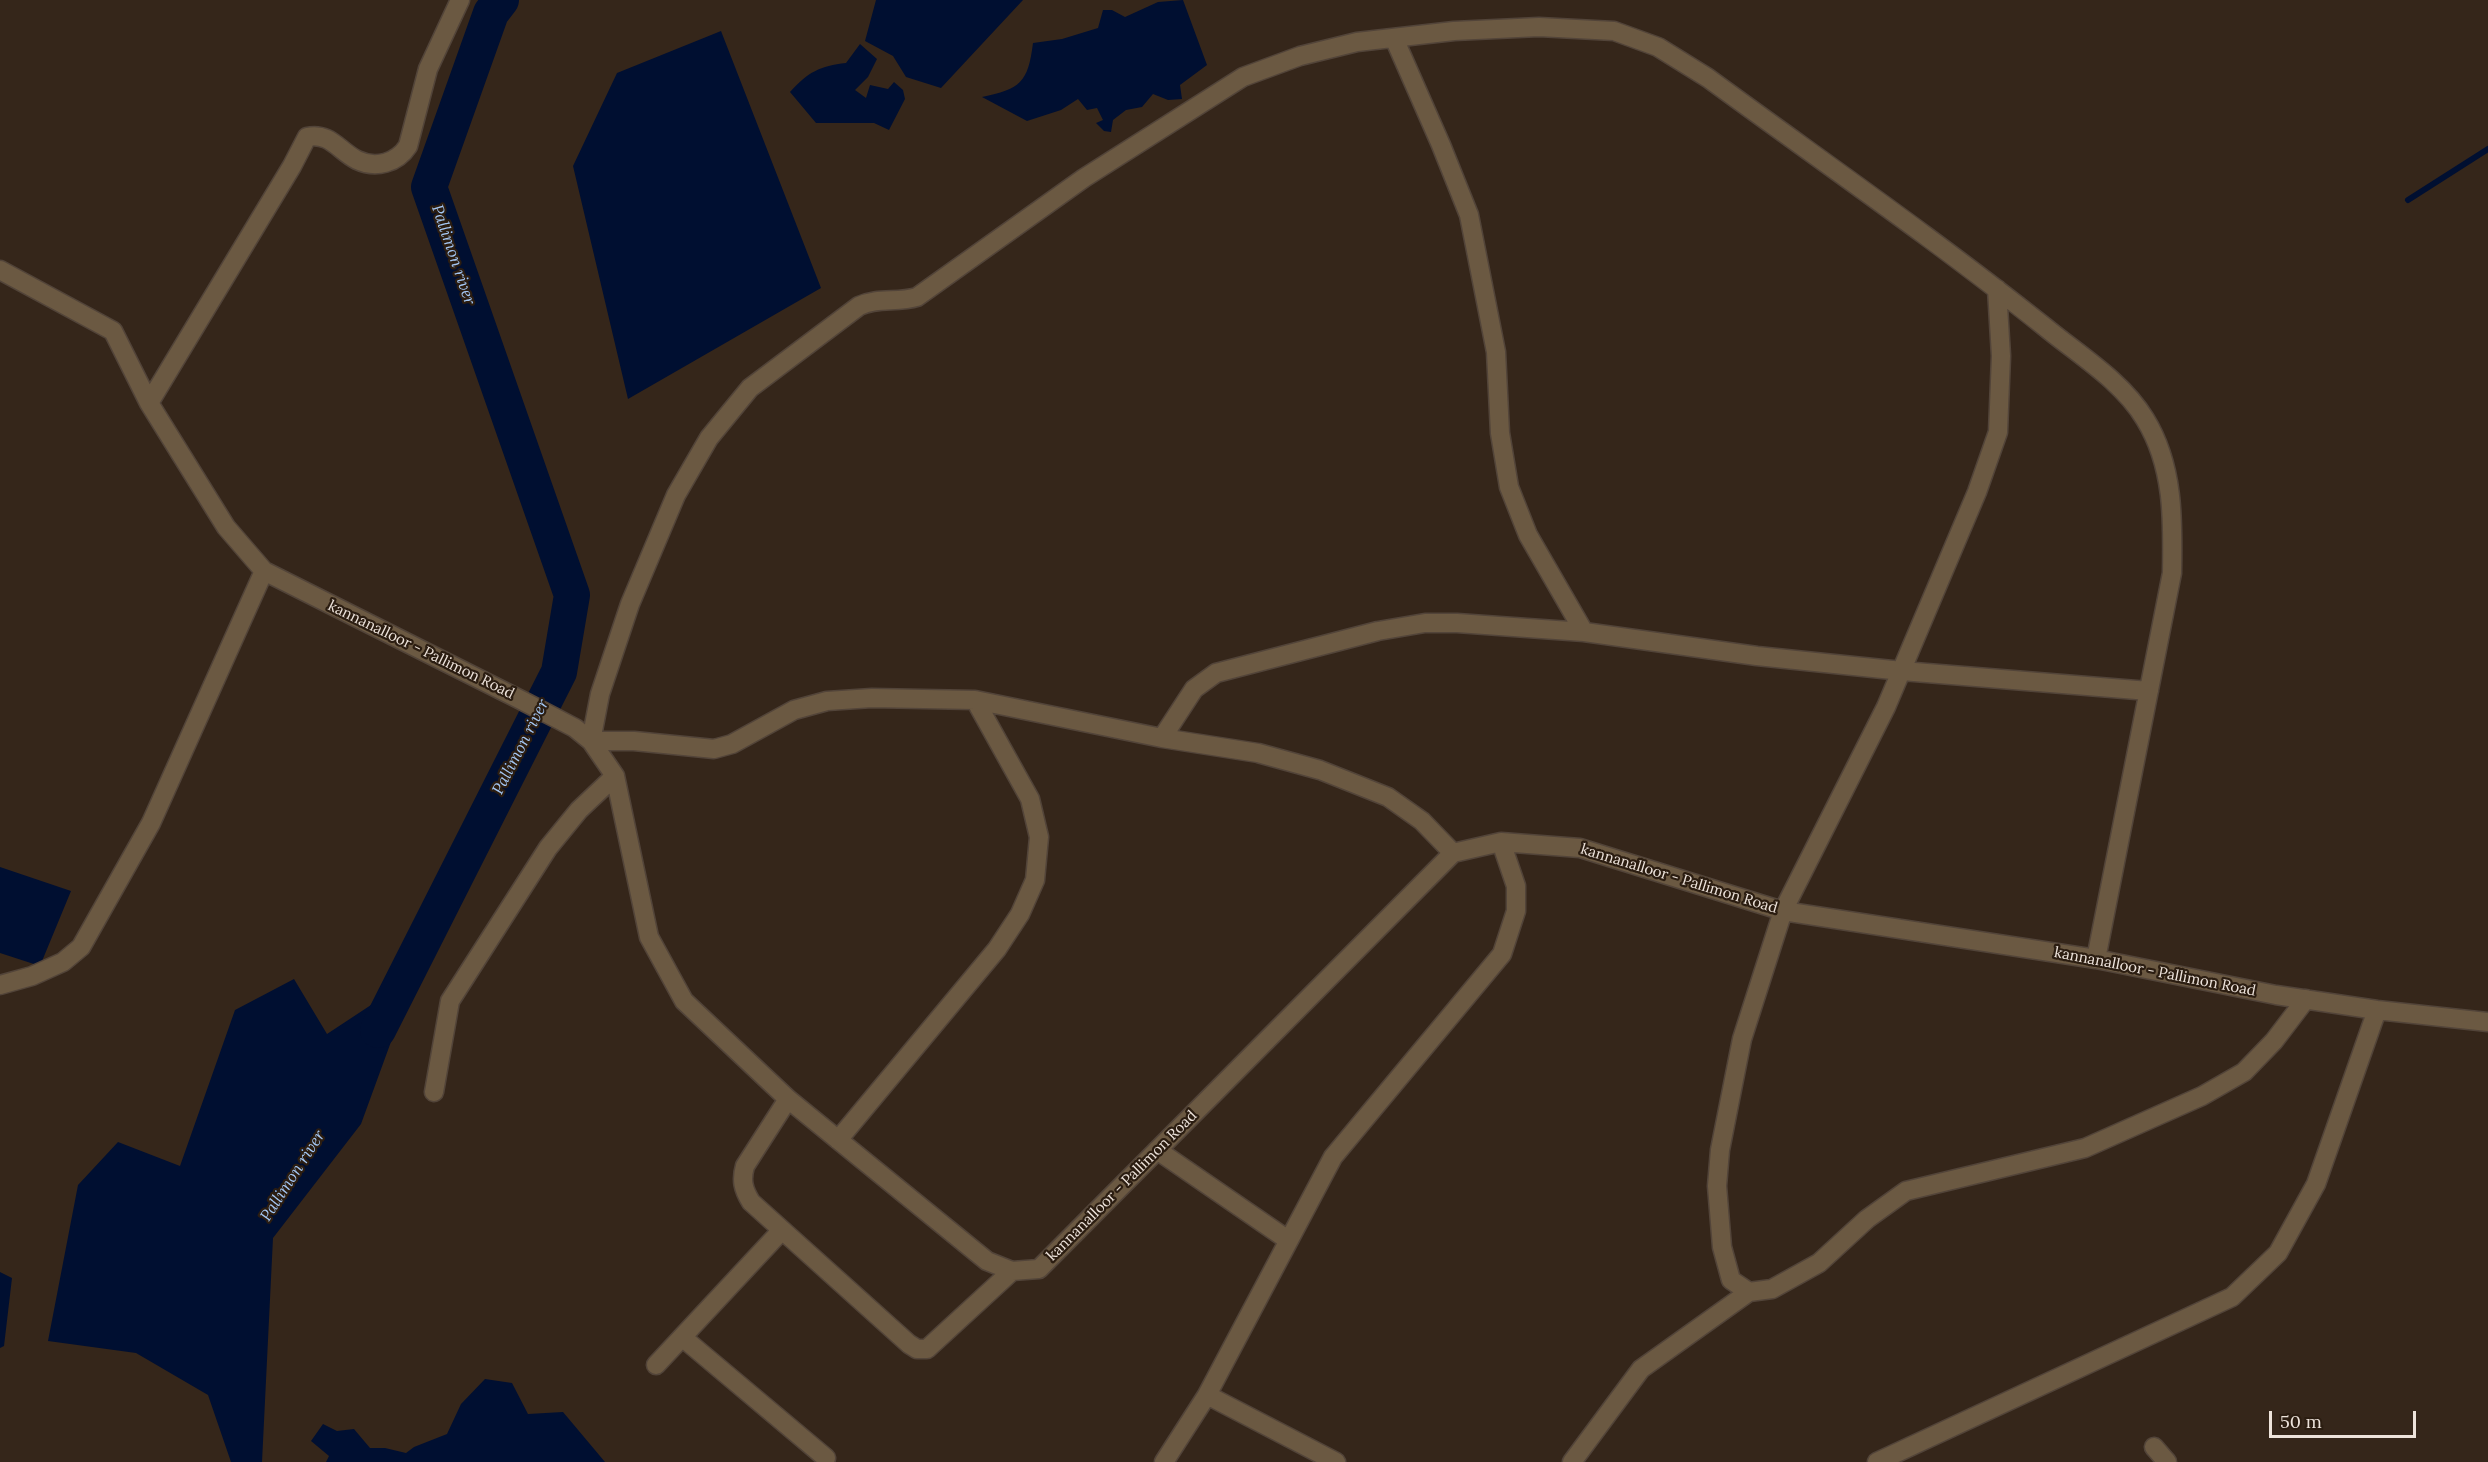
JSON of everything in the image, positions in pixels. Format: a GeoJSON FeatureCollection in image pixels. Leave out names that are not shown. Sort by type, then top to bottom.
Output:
{"type":"FeatureCollection","features":[{"type":"Feature","properties":{"kind":"street"},"geometry":{"type":"LineString","coordinates":[[149,403],[292,166],[307,137],[318,134],[331,140],[357,160],[372,164],[389,162],[401,156],[408,146],[428,69],[460,0]]}},
{"type":"Feature","properties":{"kind":"street"},"geometry":{"type":"LineString","coordinates":[[1453,853],[1422,821],[1388,797],[1320,770],[1258,753],[1162,738],[975,700],[872,698],[827,701],[794,710],[732,744],[714,749],[634,741],[591,741],[610,662],[676,495],[709,438],[750,388],[859,306],[872,300],[903,301],[917,297],[1084,178],[1243,77],[1300,56],[1357,42],[1394,38],[1539,27],[1614,32],[1658,47],[1708,78],[1997,289],[2118,387],[2145,418],[2165,459],[2172,534],[2172,573],[2096,959]]}},
{"type":"Feature","properties":{"kind":"street"},"geometry":{"type":"LineString","coordinates":[[1394,38],[1442,144],[1469,215],[1496,352],[1500,433],[1509,487],[1528,535],[1584,632]]}},
{"type":"Feature","properties":{"kind":"street","name":"kannanalloor - Pallimon Road"},"geometry":{"type":"LineString","coordinates":[[0,270],[113,331],[149,403],[226,526],[264,571],[575,728],[591,741],[615,776],[649,937],[684,1001],[788,1099],[987,1261],[1012,1271],[1039,1269],[1453,853],[1501,842],[1580,848],[1783,911],[2096,959],[2376,1011],[2488,1022]]}},
{"type":"Feature","properties":{"kind":"street"},"geometry":{"type":"LineString","coordinates":[[1749,1292],[1731,1281],[1722,1247],[1717,1186],[1719,1159],[1742,1038],[1783,911],[1887,707],[1977,492],[1998,432],[2001,356],[1997,289]]}},
{"type":"Feature","properties":{"kind":"street"},"geometry":{"type":"LineString","coordinates":[[0,985],[32,976],[63,962],[81,947],[151,823],[264,571]]}},
{"type":"Feature","properties":{"kind":"street"},"geometry":{"type":"LineString","coordinates":[[1162,738],[1194,689],[1216,673],[1378,631],[1425,623],[1457,623],[1584,632],[1757,656],[1902,671],[2149,691]]}},
{"type":"Feature","properties":{"kind":"street"},"geometry":{"type":"LineString","coordinates":[[838,1140],[998,949],[1020,914],[1035,880],[1039,837],[1030,799],[975,700]]}},
{"type":"Feature","properties":{"kind":"street"},"geometry":{"type":"LineString","coordinates":[[434,1092],[450,1001],[548,848],[579,810],[615,776]]}},
{"type":"Feature","properties":{"kind":"street"},"geometry":{"type":"LineString","coordinates":[[1164,1462],[1207,1395],[1333,1157],[1502,954],[1516,911],[1516,886],[1501,842]]}},
{"type":"Feature","properties":{"kind":"street"},"geometry":{"type":"LineString","coordinates":[[1572,1462],[1641,1369],[1749,1292],[1772,1289],[1820,1263],[1867,1219],[1906,1191],[2085,1148],[2202,1096],[2244,1072],[2274,1041],[2306,999]]}},
{"type":"Feature","properties":{"kind":"street"},"geometry":{"type":"LineString","coordinates":[[1877,1462],[2232,1297],[2278,1253],[2316,1184],[2376,1011]]}},
{"type":"Feature","properties":{"kind":"street"},"geometry":{"type":"LineString","coordinates":[[788,1099],[746,1166],[742,1178],[744,1192],[751,1202],[917,1349],[927,1349],[1012,1271]]}},
{"type":"Feature","properties":{"kind":"street"},"geometry":{"type":"LineString","coordinates":[[1157,1150],[1288,1240]]}},
{"type":"Feature","properties":{"kind":"street"},"geometry":{"type":"LineString","coordinates":[[656,1365],[782,1230]]}},
{"type":"Feature","properties":{"kind":"street"},"geometry":{"type":"LineString","coordinates":[[682,1336],[826,1458]]}},
{"type":"Feature","properties":{"kind":"street"},"geometry":{"type":"LineString","coordinates":[[1207,1395],[1336,1462]]}},
{"type":"Feature","properties":{"kind":"street"},"geometry":{"type":"LineString","coordinates":[[2154,1447],[2167,1462]]}},
{"type":"Feature","properties":{"kind":"water"},"geometry":{"type":"Polygon","coordinates":[[[876,0],[1023,0],[941,88],[906,77],[893,56],[865,41],[876,0]]]}},
{"type":"Feature","properties":{"kind":"water"},"geometry":{"type":"Polygon","coordinates":[[[1183,0],[1207,65],[1180,85],[1182,99],[1168,100],[1153,94],[1142,107],[1126,110],[1113,120],[1111,132],[1104,131],[1096,123],[1103,120],[1097,108],[1087,110],[1078,99],[1061,110],[1027,121],[982,97],[1005,91],[1020,82],[1028,67],[1033,43],[1062,39],[1098,28],[1103,10],[1112,10],[1125,17],[1158,2],[1183,0]]]}},
{"type":"Feature","properties":{"kind":"water"},"geometry":{"type":"Polygon","coordinates":[[[721,31],[821,288],[628,399],[573,166],[617,73],[721,31]]]}},
{"type":"Feature","properties":{"kind":"water"},"geometry":{"type":"Polygon","coordinates":[[[860,44],[877,59],[868,77],[855,90],[866,98],[870,85],[888,89],[894,82],[903,90],[905,99],[889,130],[874,123],[816,123],[790,92],[815,71],[846,63],[860,44]]]}},
{"type":"Feature","properties":{"kind":"water"},"geometry":{"type":"Polygon","coordinates":[[[0,867],[71,891],[40,966],[0,953],[0,867]]]}},
{"type":"Feature","properties":{"kind":"water"},"geometry":{"type":"Polygon","coordinates":[[[415,976],[361,1124],[273,1238],[262,1462],[231,1462],[208,1395],[136,1353],[48,1341],[78,1185],[118,1142],[180,1166],[235,1010],[294,979],[327,1034],[415,976]]]}},
{"type":"Feature","properties":{"kind":"water"},"geometry":{"type":"Polygon","coordinates":[[[0,1272],[12,1278],[4,1346],[0,1348],[0,1272]]]}},
{"type":"Feature","properties":{"kind":"water"},"geometry":{"type":"Polygon","coordinates":[[[485,1379],[512,1383],[528,1414],[563,1412],[605,1462],[326,1462],[329,1456],[311,1441],[323,1424],[337,1431],[354,1429],[370,1448],[385,1448],[406,1453],[414,1447],[447,1434],[461,1404],[485,1379]]]}},
{"type":"Feature","properties":{"kind":"waterway","name":"Pallimon river"},"geometry":{"type":"LineString","coordinates":[[378,1030],[559,672],[572,595],[429,187],[491,13],[501,0]]}},
{"type":"Feature","properties":{"kind":"waterway"},"geometry":{"type":"LineString","coordinates":[[2408,200],[2488,149]]}}]}
